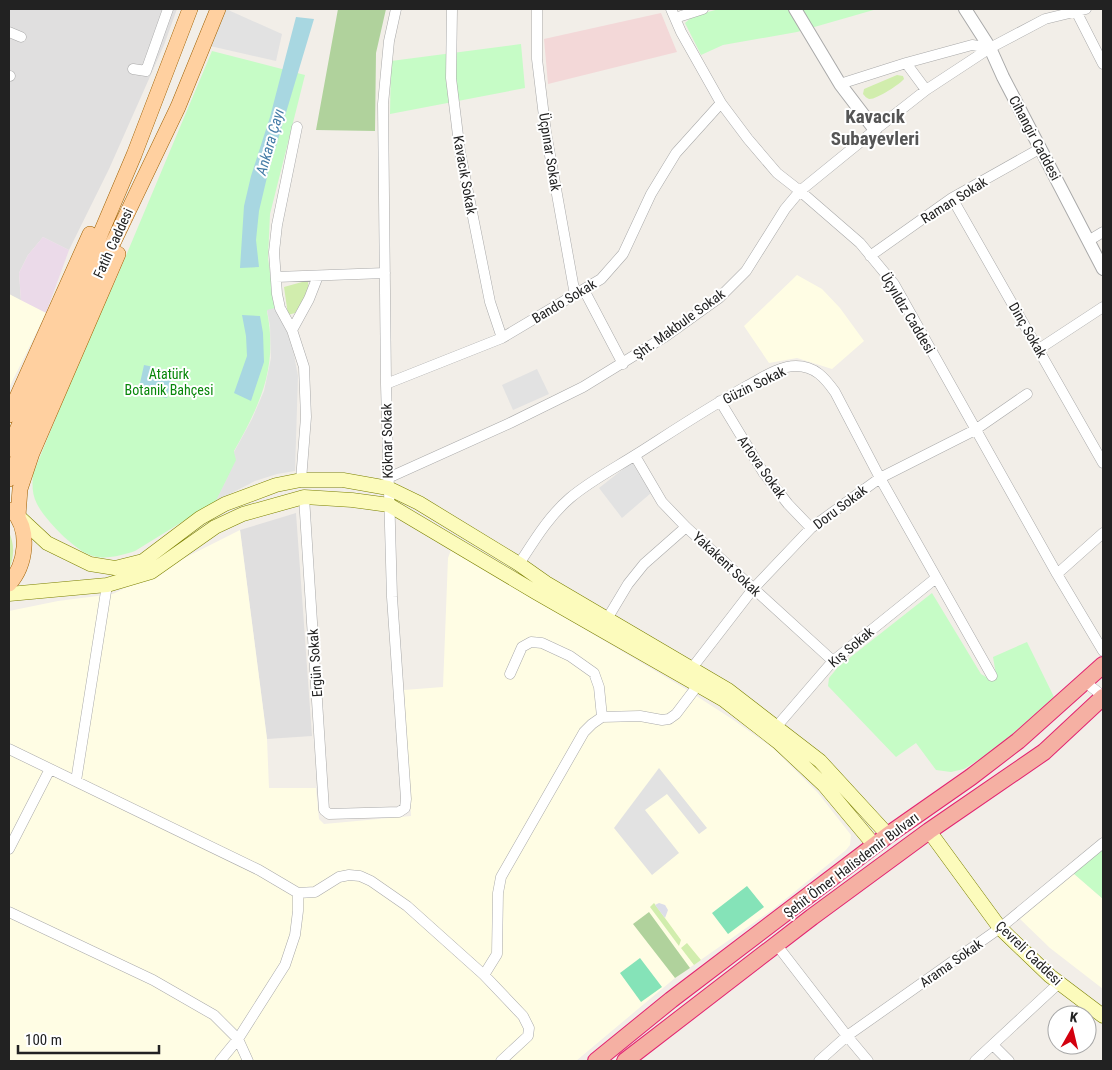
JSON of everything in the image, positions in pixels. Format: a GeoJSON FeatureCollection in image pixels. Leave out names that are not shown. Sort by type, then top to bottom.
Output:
{"type":"FeatureCollection","features":[{"type":"Feature","properties":{"kind":"highway","name":"Şehit Ömer Halisdemir Bulvarı"},"geometry":{"type":"LineString","coordinates":[[596,1061],[671,1000],[888,835],[971,777],[1018,741],[1103,665]]}},
{"type":"Feature","properties":{"kind":"highway","name":"Şehit Ömer Halisdemir Bulvarı"},"geometry":{"type":"LineString","coordinates":[[625,1061],[776,944],[929,831],[1044,752],[1103,697]]}},
{"type":"Feature","properties":{"kind":"main road","name":"Fatih Caddesi"},"geometry":{"type":"LineString","coordinates":[[9,479],[94,268],[134,155],[190,9]]}},
{"type":"Feature","properties":{"kind":"main road","name":"Fatih Caddesi"},"geometry":{"type":"LineString","coordinates":[[9,449],[94,268],[144,176],[178,107],[218,9]]}},
{"type":"Feature","properties":{"kind":"main road"},"geometry":{"type":"LineString","coordinates":[[9,415],[96,219],[134,155]]}},
{"type":"Feature","properties":{"kind":"main road"},"geometry":{"type":"LineString","coordinates":[[9,584],[16,576],[24,547],[24,530],[13,511],[20,489],[32,453],[109,277],[144,176]]}},
{"type":"Feature","properties":{"kind":"main road"},"geometry":{"type":"LineString","coordinates":[[13,511],[47,543],[90,564],[115,568],[143,561],[200,518],[226,504],[276,485],[301,480],[388,483],[519,564],[546,583],[728,690],[820,761],[888,835]]}},
{"type":"Feature","properties":{"kind":"main road"},"geometry":{"type":"LineString","coordinates":[[9,594],[107,585],[151,572],[215,527],[243,514],[304,497],[352,500],[389,505],[537,593],[724,700],[778,742],[824,785],[874,846]]}},
{"type":"Feature","properties":{"kind":"main road","name":"Çevreli Caddesi"},"geometry":{"type":"LineString","coordinates":[[929,831],[1000,928],[1059,983],[1103,1016]]}},
{"type":"Feature","properties":{"kind":"street"},"geometry":{"type":"LineString","coordinates":[[133,69],[146,71],[168,9]]}},
{"type":"Feature","properties":{"kind":"street","name":"Köknar Sokak"},"geometry":{"type":"LineString","coordinates":[[341,814],[399,812],[405,808],[406,800],[392,597],[384,273],[383,104],[388,41],[396,9]]}},
{"type":"Feature","properties":{"kind":"street","name":"Kavacık Sokak"},"geometry":{"type":"LineString","coordinates":[[452,9],[451,78],[460,152],[490,302],[502,338]]}},
{"type":"Feature","properties":{"kind":"street","name":"Üçpınar Sokak"},"geometry":{"type":"LineString","coordinates":[[537,9],[536,59],[541,96],[579,293],[623,364]]}},
{"type":"Feature","properties":{"kind":"street"},"geometry":{"type":"LineString","coordinates":[[673,13],[703,9]]}},
{"type":"Feature","properties":{"kind":"street"},"geometry":{"type":"LineString","coordinates":[[795,9],[840,84],[875,130]]}},
{"type":"Feature","properties":{"kind":"street","name":"Cihangir Caddesi"},"geometry":{"type":"LineString","coordinates":[[965,9],[990,48],[1103,269]]}},
{"type":"Feature","properties":{"kind":"street"},"geometry":{"type":"LineString","coordinates":[[1081,10],[1103,64]]}},
{"type":"Feature","properties":{"kind":"street","name":"Şht. Makbule Sokak"},"geometry":{"type":"LineString","coordinates":[[388,483],[584,387],[666,336],[719,298],[746,271],[785,209],[800,191],[875,130],[926,90],[990,48],[1045,19],[1081,10]]}},
{"type":"Feature","properties":{"kind":"street","name":"Üçyıldız Caddesi"},"geometry":{"type":"LineString","coordinates":[[673,13],[681,32],[722,103],[748,139],[777,173],[860,243],[894,284],[1057,574],[1103,651]]}},
{"type":"Feature","properties":{"kind":"street"},"geometry":{"type":"LineString","coordinates":[[9,32],[21,37]]}},
{"type":"Feature","properties":{"kind":"street"},"geometry":{"type":"LineString","coordinates":[[840,84],[972,45],[990,48]]}},
{"type":"Feature","properties":{"kind":"street"},"geometry":{"type":"LineString","coordinates":[[906,63],[926,90]]}},
{"type":"Feature","properties":{"kind":"street","name":"Bando Sokak"},"geometry":{"type":"LineString","coordinates":[[386,384],[502,338],[601,279],[623,254],[651,194],[676,153],[722,103]]}},
{"type":"Feature","properties":{"kind":"street"},"geometry":{"type":"LineString","coordinates":[[297,127],[274,252],[280,308],[292,330],[304,367],[306,417],[301,480]]}},
{"type":"Feature","properties":{"kind":"street","name":"Raman Sokak"},"geometry":{"type":"LineString","coordinates":[[870,256],[952,198],[1041,148]]}},
{"type":"Feature","properties":{"kind":"street","name":"Dinç Sokak"},"geometry":{"type":"LineString","coordinates":[[952,198],[1103,463]]}},
{"type":"Feature","properties":{"kind":"street"},"geometry":{"type":"LineString","coordinates":[[1088,240],[1103,232]]}},
{"type":"Feature","properties":{"kind":"street"},"geometry":{"type":"LineString","coordinates":[[276,278],[384,273]]}},
{"type":"Feature","properties":{"kind":"street"},"geometry":{"type":"LineString","coordinates":[[292,330],[309,299],[318,276]]}},
{"type":"Feature","properties":{"kind":"street"},"geometry":{"type":"LineString","coordinates":[[1039,349],[1103,307]]}},
{"type":"Feature","properties":{"kind":"street","name":"Güzin Sokak"},"geometry":{"type":"LineString","coordinates":[[519,564],[544,526],[570,498],[720,401],[782,368],[797,366],[813,369],[826,380],[835,392],[880,478],[992,676]]}},
{"type":"Feature","properties":{"kind":"street","name":"Doru Sokak"},"geometry":{"type":"LineString","coordinates":[[692,668],[753,588],[811,528],[880,478],[975,430],[1027,394]]}},
{"type":"Feature","properties":{"kind":"street","name":"Artova Sokak"},"geometry":{"type":"LineString","coordinates":[[720,401],[763,472],[788,504],[811,528]]}},
{"type":"Feature","properties":{"kind":"street","name":"Yakakent Sokak"},"geometry":{"type":"LineString","coordinates":[[635,456],[662,502],[833,661]]}},
{"type":"Feature","properties":{"kind":"street","name":"Ergün Sokak"},"geometry":{"type":"LineString","coordinates":[[304,497],[324,810],[329,814],[341,814]]}},
{"type":"Feature","properties":{"kind":"street"},"geometry":{"type":"LineString","coordinates":[[607,619],[628,584],[644,564],[686,526]]}},
{"type":"Feature","properties":{"kind":"street"},"geometry":{"type":"LineString","coordinates":[[1057,574],[1103,533]]}},
{"type":"Feature","properties":{"kind":"street","name":"Kış Sokak"},"geometry":{"type":"LineString","coordinates":[[777,726],[833,661],[936,578]]}},
{"type":"Feature","properties":{"kind":"street"},"geometry":{"type":"LineString","coordinates":[[76,781],[107,585]]}},
{"type":"Feature","properties":{"kind":"street"},"geometry":{"type":"LineString","coordinates":[[510,674],[522,646],[531,642],[542,643],[570,656],[594,674],[599,687],[602,717]]}},
{"type":"Feature","properties":{"kind":"street"},"geometry":{"type":"LineString","coordinates":[[1085,682],[1103,697]]}},
{"type":"Feature","properties":{"kind":"street"},"geometry":{"type":"LineString","coordinates":[[484,975],[497,954],[498,893],[501,877],[584,732],[602,717],[640,716],[662,720],[669,719],[676,714],[698,685]]}},
{"type":"Feature","properties":{"kind":"street"},"geometry":{"type":"LineString","coordinates":[[9,749],[258,870],[298,893],[315,892],[339,877],[349,875],[360,876],[371,881],[407,906],[484,975],[523,1016],[529,1028],[528,1036],[501,1061]]}},
{"type":"Feature","properties":{"kind":"street"},"geometry":{"type":"LineString","coordinates":[[9,850],[50,769]]}},
{"type":"Feature","properties":{"kind":"street","name":"Arama Sokak"},"geometry":{"type":"LineString","coordinates":[[819,1061],[846,1036],[1000,928],[1103,843]]}},
{"type":"Feature","properties":{"kind":"street"},"geometry":{"type":"LineString","coordinates":[[220,1061],[238,1039],[285,966],[294,934],[298,911],[298,893]]}},
{"type":"Feature","properties":{"kind":"street"},"geometry":{"type":"LineString","coordinates":[[9,912],[153,980],[214,1015],[238,1039],[248,1061]]}},
{"type":"Feature","properties":{"kind":"street"},"geometry":{"type":"LineString","coordinates":[[776,944],[846,1036],[868,1061]]}},
{"type":"Feature","properties":{"kind":"street"},"geometry":{"type":"LineString","coordinates":[[975,1061],[1059,983]]}},
{"type":"Feature","properties":{"kind":"street"},"geometry":{"type":"LineString","coordinates":[[993,1045],[1008,1061]]}},
{"type":"Feature","properties":{"kind":"shaded area"},"geometry":{"type":"Polygon","coordinates":[[[9,9],[177,9],[164,45],[109,169],[69,250],[43,237],[28,255],[19,273],[21,301],[9,294],[9,9]]]}},
{"type":"Feature","properties":{"kind":"shaded area"},"geometry":{"type":"Polygon","coordinates":[[[226,9],[282,34],[276,61],[210,46],[226,9]]]}},
{"type":"Feature","properties":{"kind":"shaded area"},"geometry":{"type":"Polygon","coordinates":[[[661,13],[677,52],[548,84],[544,39],[661,13]]]}},
{"type":"Feature","properties":{"kind":"shaded area"},"geometry":{"type":"Polygon","coordinates":[[[43,237],[69,250],[46,313],[21,301],[19,273],[28,255],[43,237]]]}},
{"type":"Feature","properties":{"kind":"shaded area"},"geometry":{"type":"Polygon","coordinates":[[[797,275],[822,289],[840,308],[864,341],[832,369],[797,358],[769,363],[744,326],[797,275]]]}},
{"type":"Feature","properties":{"kind":"shaded area"},"geometry":{"type":"Polygon","coordinates":[[[9,294],[46,313],[9,388],[9,294]]]}},
{"type":"Feature","properties":{"kind":"shaded area"},"geometry":{"type":"Polygon","coordinates":[[[275,308],[286,329],[298,376],[295,471],[255,481],[216,501],[236,460],[234,452],[252,419],[264,391],[271,358],[270,326],[267,310],[275,308]]]}},
{"type":"Feature","properties":{"kind":"shaded area"},"geometry":{"type":"Polygon","coordinates":[[[537,369],[549,394],[513,410],[502,385],[537,369]]]}},
{"type":"Feature","properties":{"kind":"shaded area"},"geometry":{"type":"Polygon","coordinates":[[[632,462],[651,493],[622,518],[599,488],[632,462]]]}},
{"type":"Feature","properties":{"kind":"shaded area"},"geometry":{"type":"Polygon","coordinates":[[[296,513],[312,736],[267,739],[240,530],[296,513]]]}},
{"type":"Feature","properties":{"kind":"shaded area"},"geometry":{"type":"Polygon","coordinates":[[[240,530],[267,739],[269,788],[316,788],[319,819],[324,824],[411,816],[404,690],[443,687],[448,558],[451,550],[684,688],[773,748],[818,793],[851,835],[850,845],[772,910],[675,978],[576,1061],[9,1061],[9,611],[58,601],[113,594],[240,530]]]}},
{"type":"Feature","properties":{"kind":"shaded area"},"geometry":{"type":"Polygon","coordinates":[[[659,768],[707,828],[699,834],[667,794],[645,810],[679,853],[652,875],[614,828],[659,768]]]}},
{"type":"Feature","properties":{"kind":"shaded area"},"geometry":{"type":"Polygon","coordinates":[[[1073,873],[1103,899],[1103,989],[1050,948],[1020,919],[1073,873]]]}},
{"type":"Feature","properties":{"kind":"shaded area"},"geometry":{"type":"Polygon","coordinates":[[[659,903],[665,905],[668,910],[665,918],[655,905],[659,903]]]}},
{"type":"Feature","properties":{"kind":"green space"},"geometry":{"type":"Polygon","coordinates":[[[338,9],[386,9],[376,53],[375,131],[316,130],[338,9]]]}},
{"type":"Feature","properties":{"kind":"green space"},"geometry":{"type":"Polygon","coordinates":[[[719,9],[877,9],[797,32],[723,45],[701,55],[685,23],[693,16],[719,9]]]}},
{"type":"Feature","properties":{"kind":"green space"},"geometry":{"type":"Polygon","coordinates":[[[521,44],[525,88],[390,114],[391,61],[521,44]]]}},
{"type":"Feature","properties":{"kind":"green space","name":"Atatürk Botanik Bahçesi"},"geometry":{"type":"Polygon","coordinates":[[[212,51],[305,75],[270,214],[268,258],[275,308],[267,311],[270,350],[265,384],[252,417],[234,451],[237,460],[216,501],[135,551],[109,557],[93,556],[70,542],[41,511],[33,493],[33,474],[84,349],[117,277],[212,51]]]}},
{"type":"Feature","properties":{"kind":"green space"},"geometry":{"type":"Polygon","coordinates":[[[897,75],[903,76],[904,79],[893,88],[872,99],[866,98],[863,94],[864,89],[897,75]]]}},
{"type":"Feature","properties":{"kind":"green space"},"geometry":{"type":"Polygon","coordinates":[[[308,282],[309,291],[295,313],[288,315],[284,287],[308,282]]]}},
{"type":"Feature","properties":{"kind":"green space"},"geometry":{"type":"Polygon","coordinates":[[[9,532],[13,551],[9,570],[9,532]]]}},
{"type":"Feature","properties":{"kind":"green space"},"geometry":{"type":"Polygon","coordinates":[[[932,593],[981,674],[988,678],[996,675],[993,657],[1027,642],[1054,697],[996,749],[964,769],[951,772],[936,770],[916,743],[896,757],[828,686],[829,678],[838,667],[932,593]]]}},
{"type":"Feature","properties":{"kind":"green space"},"geometry":{"type":"Polygon","coordinates":[[[1103,849],[1103,899],[1073,873],[1103,849]]]}},
{"type":"Feature","properties":{"kind":"green space"},"geometry":{"type":"Polygon","coordinates":[[[747,886],[764,907],[728,934],[712,913],[747,886]]]}},
{"type":"Feature","properties":{"kind":"green space"},"geometry":{"type":"Polygon","coordinates":[[[654,903],[681,940],[679,946],[650,907],[654,903]]]}},
{"type":"Feature","properties":{"kind":"green space"},"geometry":{"type":"Polygon","coordinates":[[[649,912],[690,968],[675,978],[633,924],[649,912]]]}},
{"type":"Feature","properties":{"kind":"green space"},"geometry":{"type":"Polygon","coordinates":[[[687,943],[701,960],[694,965],[681,948],[687,943]]]}},
{"type":"Feature","properties":{"kind":"green space"},"geometry":{"type":"Polygon","coordinates":[[[640,958],[662,987],[641,1002],[620,973],[640,958]]]}},
{"type":"Feature","properties":{"kind":"water","name":"Ankara Çayı"},"geometry":{"type":"Polygon","coordinates":[[[296,17],[314,19],[268,173],[259,211],[256,240],[259,267],[240,268],[244,206],[296,17]]]}},
{"type":"Feature","properties":{"kind":"water"},"geometry":{"type":"Polygon","coordinates":[[[242,315],[260,316],[263,333],[264,362],[251,401],[234,393],[247,356],[242,315]]]}},
{"type":"Feature","properties":{"kind":"water"},"geometry":{"type":"Polygon","coordinates":[[[144,365],[154,367],[158,371],[161,369],[173,371],[167,398],[138,392],[144,365]]]}},
{"type":"Feature","properties":{"kind":"district","name":"Kavacık Subayevleri"},"geometry":{"type":"Point","coordinates":[875,127]}}]}
